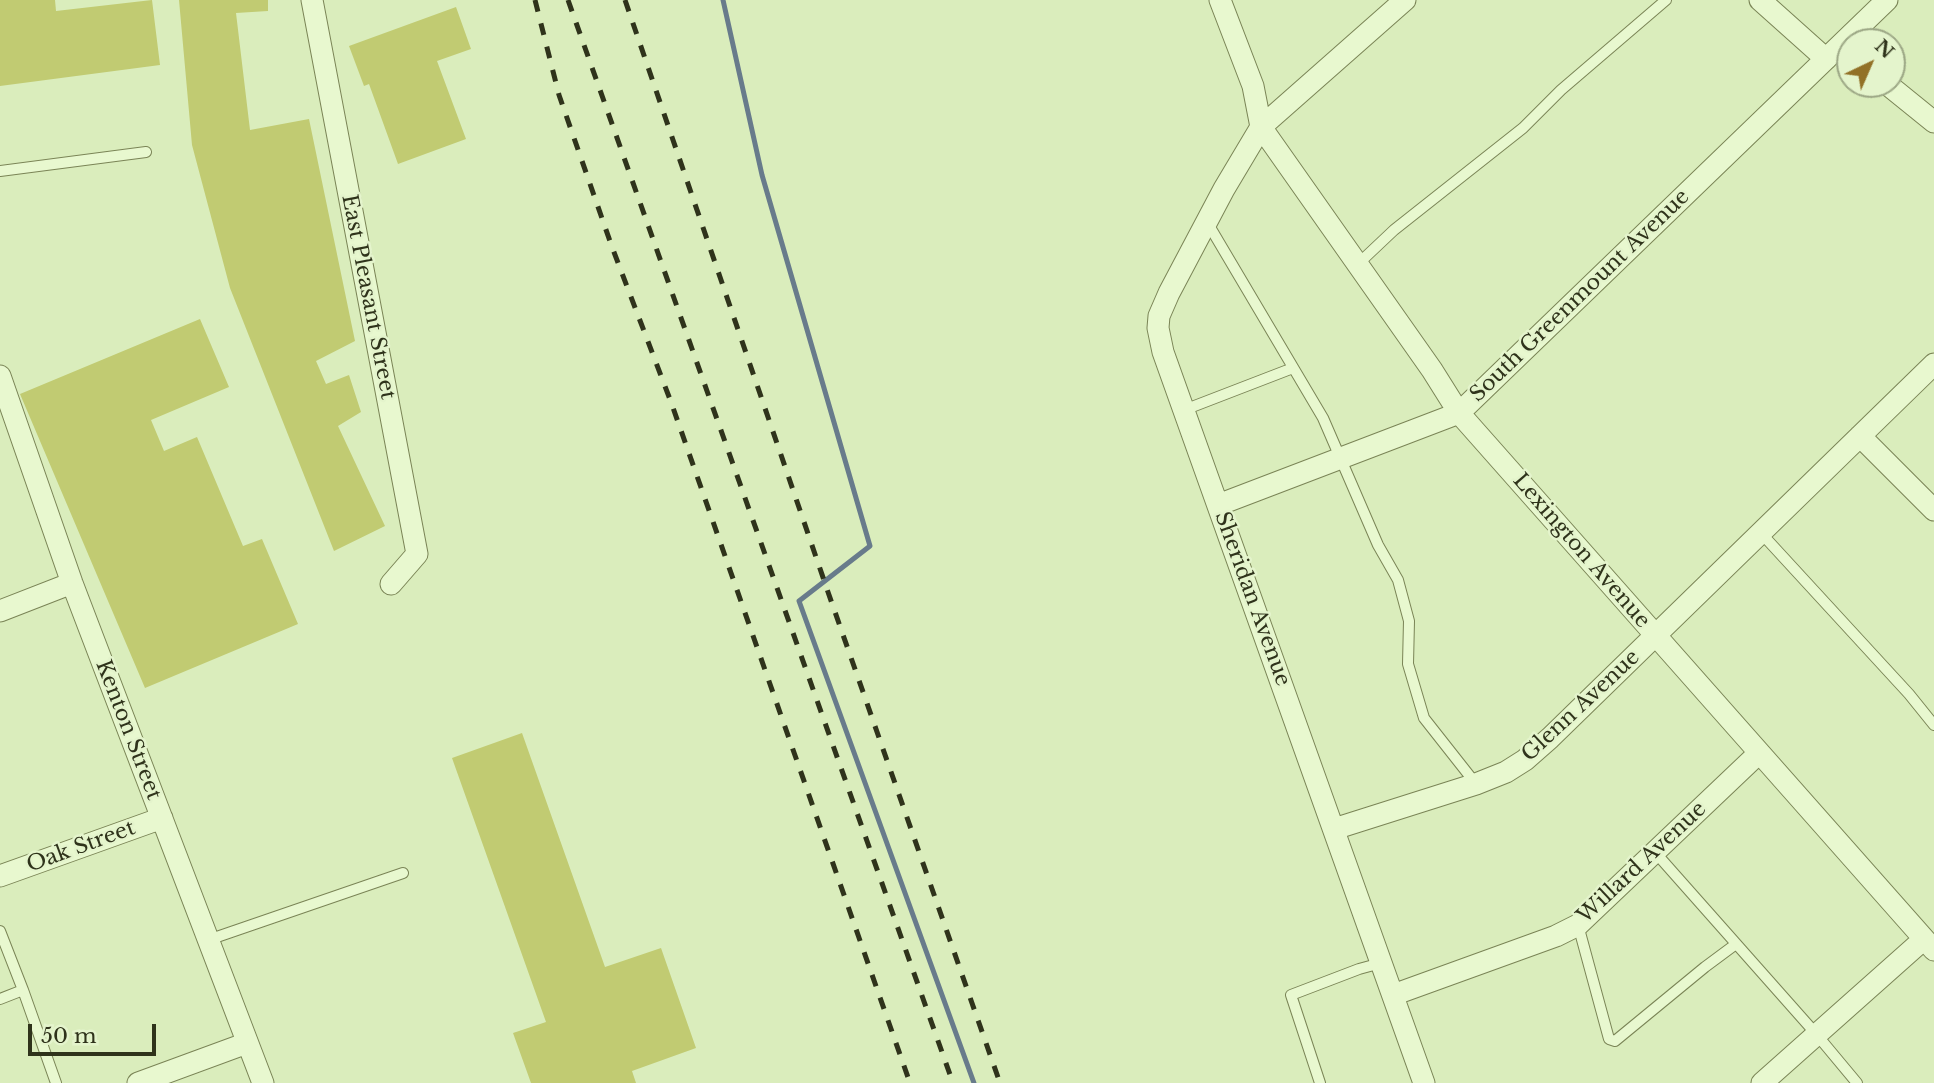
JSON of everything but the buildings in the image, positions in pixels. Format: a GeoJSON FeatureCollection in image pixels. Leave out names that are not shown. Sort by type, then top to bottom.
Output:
{"type":"FeatureCollection","features":[{"type":"Feature","properties":{"kind":"street","name":"East Pleasant Street"},"geometry":{"type":"LineString","coordinates":[[312,0],[417,554],[391,584]]}},
{"type":"Feature","properties":{"kind":"street"},"geometry":{"type":"LineString","coordinates":[[1220,0],[1253,86],[1261,127]]}},
{"type":"Feature","properties":{"kind":"street","name":"Sheridan Avenue"},"geometry":{"type":"LineString","coordinates":[[1405,0],[1261,127],[1169,292],[1159,316],[1158,328],[1163,352],[1424,1083]]}},
{"type":"Feature","properties":{"kind":"street"},"geometry":{"type":"LineString","coordinates":[[1760,0],[1836,51]]}},
{"type":"Feature","properties":{"kind":"street","name":"South Greenmount Avenue"},"geometry":{"type":"LineString","coordinates":[[1861,28],[1887,0]]}},
{"type":"Feature","properties":{"kind":"street","name":"South Greenmount Avenue"},"geometry":{"type":"LineString","coordinates":[[1218,505],[1460,413],[1836,54]]}},
{"type":"Feature","properties":{"kind":"street"},"geometry":{"type":"LineString","coordinates":[[1904,98],[1934,122]]}},
{"type":"Feature","properties":{"kind":"street","name":"Lexington Avenue"},"geometry":{"type":"LineString","coordinates":[[1261,127],[1460,413],[1931,946]]}},
{"type":"Feature","properties":{"kind":"street","name":"Glenn Avenue"},"geometry":{"type":"LineString","coordinates":[[1334,829],[1476,784],[1506,772],[1525,760],[1934,364]]}},
{"type":"Feature","properties":{"kind":"street","name":"Kenton Street"},"geometry":{"type":"LineString","coordinates":[[0,376],[72,583],[263,1083]]}},
{"type":"Feature","properties":{"kind":"street"},"geometry":{"type":"LineString","coordinates":[[1860,436],[1934,510]]}},
{"type":"Feature","properties":{"kind":"street"},"geometry":{"type":"LineString","coordinates":[[0,611],[72,583]]}},
{"type":"Feature","properties":{"kind":"street","name":"Willard Avenue"},"geometry":{"type":"LineString","coordinates":[[1393,995],[1556,936],[1578,925],[1759,752]]}},
{"type":"Feature","properties":{"kind":"street","name":"Oak Street"},"geometry":{"type":"LineString","coordinates":[[0,876],[162,818]]}},
{"type":"Feature","properties":{"kind":"street"},"geometry":{"type":"LineString","coordinates":[[1762,1083],[1817,1035],[1931,946]]}},
{"type":"Feature","properties":{"kind":"street"},"geometry":{"type":"LineString","coordinates":[[138,1083],[247,1043]]}},
{"type":"Feature","properties":{"kind":"lane"},"geometry":{"type":"LineString","coordinates":[[1358,264],[1394,230],[1523,128],[1561,90],[1666,0]]}},
{"type":"Feature","properties":{"kind":"lane"},"geometry":{"type":"LineString","coordinates":[[0,171],[146,152]]}},
{"type":"Feature","properties":{"kind":"lane"},"geometry":{"type":"LineString","coordinates":[[1207,222],[1323,418],[1378,545],[1398,580],[1409,621],[1408,664],[1424,718],[1476,784]]}},
{"type":"Feature","properties":{"kind":"lane"},"geometry":{"type":"LineString","coordinates":[[1184,410],[1293,368]]}},
{"type":"Feature","properties":{"kind":"lane"},"geometry":{"type":"LineString","coordinates":[[1761,533],[1909,694],[1934,725]]}},
{"type":"Feature","properties":{"kind":"lane"},"geometry":{"type":"LineString","coordinates":[[1654,851],[1857,1083]]}},
{"type":"Feature","properties":{"kind":"lane"},"geometry":{"type":"LineString","coordinates":[[208,940],[403,873]]}},
{"type":"Feature","properties":{"kind":"lane"},"geometry":{"type":"LineString","coordinates":[[1578,925],[1609,1039],[1615,1041],[1737,944]]}},
{"type":"Feature","properties":{"kind":"lane"},"geometry":{"type":"LineString","coordinates":[[0,931],[55,1083]]}},
{"type":"Feature","properties":{"kind":"lane"},"geometry":{"type":"LineString","coordinates":[[1320,1083],[1291,995],[1381,963]]}},
{"type":"Feature","properties":{"kind":"lane"},"geometry":{"type":"LineString","coordinates":[[0,999],[23,990]]}},
{"type":"Feature","properties":{"kind":"waterway"},"geometry":{"type":"LineString","coordinates":[[723,0],[762,175],[870,546],[799,601],[974,1083]]}},
{"type":"Feature","properties":{"kind":"railway"},"geometry":{"type":"LineString","coordinates":[[535,0],[559,95],[612,247],[671,402],[910,1083]]}},
{"type":"Feature","properties":{"kind":"railway"},"geometry":{"type":"LineString","coordinates":[[568,0],[953,1083]]}},
{"type":"Feature","properties":{"kind":"railway"},"geometry":{"type":"LineString","coordinates":[[625,0],[1000,1083]]}}]}
